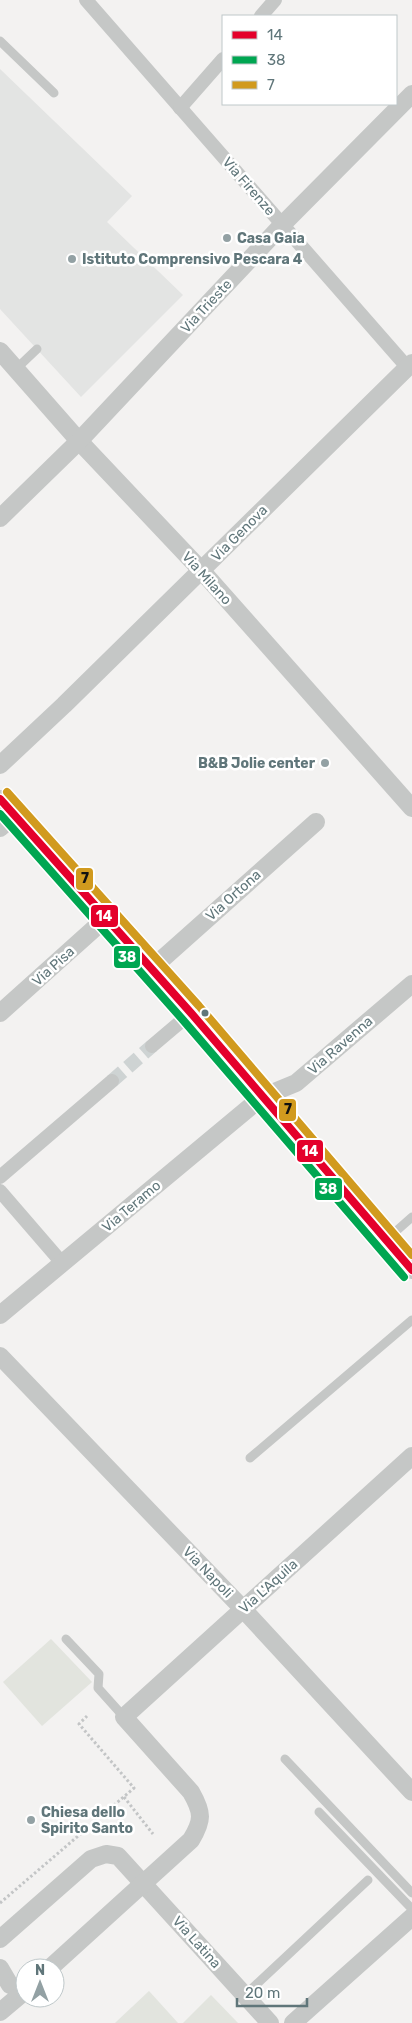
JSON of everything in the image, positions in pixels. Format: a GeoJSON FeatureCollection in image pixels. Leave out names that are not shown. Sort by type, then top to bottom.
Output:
{"type":"FeatureCollection","features":[{"type":"Feature","properties":{"kind":"street","name":"Via Firenze"},"geometry":{"type":"LineString","coordinates":[[86,0],[410,368]]}},
{"type":"Feature","properties":{"kind":"street"},"geometry":{"type":"LineString","coordinates":[[262,15],[275,0]]}},
{"type":"Feature","properties":{"kind":"street"},"geometry":{"type":"LineString","coordinates":[[180,108],[222,60]]}},
{"type":"Feature","properties":{"kind":"street","name":"Via Trieste"},"geometry":{"type":"LineString","coordinates":[[0,518],[79,440],[282,224],[412,94]]}},
{"type":"Feature","properties":{"kind":"street","name":"Via Milano"},"geometry":{"type":"LineString","coordinates":[[0,351],[79,440],[201,570],[412,808]]}},
{"type":"Feature","properties":{"kind":"street","name":"Via Genova"},"geometry":{"type":"LineString","coordinates":[[0,765],[410,368]]}},
{"type":"Feature","properties":{"kind":"street"},"geometry":{"type":"LineString","coordinates":[[0,798],[191,1013],[412,1270]]}},
{"type":"Feature","properties":{"kind":"street"},"geometry":{"type":"LineString","coordinates":[[0,828],[15,815]]}},
{"type":"Feature","properties":{"kind":"street","name":"Via Ortona"},"geometry":{"type":"LineString","coordinates":[[151,969],[316,822]]}},
{"type":"Feature","properties":{"kind":"street","name":"Via Pisa"},"geometry":{"type":"LineString","coordinates":[[0,1014],[106,918]]}},
{"type":"Feature","properties":{"kind":"street","name":"Via Ravenna"},"geometry":{"type":"LineString","coordinates":[[262,1097],[296,1083],[412,984]]}},
{"type":"Feature","properties":{"kind":"street"},"geometry":{"type":"LineString","coordinates":[[152,1046],[191,1013]]}},
{"type":"Feature","properties":{"kind":"street"},"geometry":{"type":"LineString","coordinates":[[0,1177],[112,1081]]}},
{"type":"Feature","properties":{"kind":"street","name":"Via Teramo"},"geometry":{"type":"LineString","coordinates":[[0,1315],[262,1097]]}},
{"type":"Feature","properties":{"kind":"street"},"geometry":{"type":"LineString","coordinates":[[0,1191],[63,1264]]}},
{"type":"Feature","properties":{"kind":"street","name":"Via Napoli"},"geometry":{"type":"LineString","coordinates":[[0,1356],[243,1609],[412,1792]]}},
{"type":"Feature","properties":{"kind":"street","name":"Via L'Aquila"},"geometry":{"type":"LineString","coordinates":[[124,1717],[412,1456]]}},
{"type":"Feature","properties":{"kind":"street"},"geometry":{"type":"LineString","coordinates":[[61,1958],[191,1840],[198,1829],[201,1818],[199,1806],[191,1792],[124,1717]]}},
{"type":"Feature","properties":{"kind":"street","name":"Via Latina"},"geometry":{"type":"LineString","coordinates":[[0,1939],[91,1860],[106,1854],[118,1856],[270,2023]]}},
{"type":"Feature","properties":{"kind":"street"},"geometry":{"type":"LineString","coordinates":[[293,2023],[412,1917]]}},
{"type":"Feature","properties":{"kind":"street"},"geometry":{"type":"LineString","coordinates":[[0,1968],[10,1985],[15,1987]]}},
{"type":"Feature","properties":{"kind":"street"},"geometry":{"type":"LineString","coordinates":[[0,2012],[15,1999]]}},
{"type":"Feature","properties":{"kind":"lane"},"geometry":{"type":"LineString","coordinates":[[0,41],[54,93]]}},
{"type":"Feature","properties":{"kind":"lane"},"geometry":{"type":"LineString","coordinates":[[16,369],[37,349]]}},
{"type":"Feature","properties":{"kind":"lane"},"geometry":{"type":"LineString","coordinates":[[386,1240],[412,1217]]}},
{"type":"Feature","properties":{"kind":"lane"},"geometry":{"type":"LineString","coordinates":[[250,1458],[412,1320]]}},
{"type":"Feature","properties":{"kind":"lane"},"geometry":{"type":"LineString","coordinates":[[66,1639],[98,1674],[98,1688],[124,1717]]}},
{"type":"Feature","properties":{"kind":"lane"},"geometry":{"type":"LineString","coordinates":[[285,1759],[412,1893]]}},
{"type":"Feature","properties":{"kind":"lane"},"geometry":{"type":"LineString","coordinates":[[319,1812],[412,1909]]}},
{"type":"Feature","properties":{"kind":"lane"},"geometry":{"type":"LineString","coordinates":[[244,1995],[368,1880]]}},
{"type":"Feature","properties":{"kind":"path"},"geometry":{"type":"LineString","coordinates":[[0,1903],[134,1788],[79,1724],[88,1716]]}},
{"type":"Feature","properties":{"kind":"path"},"geometry":{"type":"LineString","coordinates":[[124,1797],[153,1834]]}},
{"type":"Feature","properties":{"kind":"shaded area","name":"Istituto Comprensivo Pescara 4"},"geometry":{"type":"Polygon","coordinates":[[[0,69],[132,196],[107,222],[183,295],[81,397],[0,309],[0,69]]]}},
{"type":"Feature","properties":{"kind":"shaded area"},"geometry":{"type":"Polygon","coordinates":[[[51,1639],[92,1682],[42,1726],[3,1682],[51,1639]]]}},
{"type":"Feature","properties":{"kind":"shaded area"},"geometry":{"type":"Polygon","coordinates":[[[149,1991],[178,2023],[115,2023],[116,2022],[149,1991]]]}},
{"type":"Feature","properties":{"kind":"shaded area"},"geometry":{"type":"Polygon","coordinates":[[[211,1995],[238,2023],[183,2023],[211,1995]]]}},
{"type":"Feature","properties":{"kind":"tunnel"},"geometry":{"type":"LineString","coordinates":[[112,1081],[152,1046]]}},
{"type":"Feature","properties":{"kind":"transit line","name":"7"},"geometry":{"type":"LineString","coordinates":[[7,792],[199,1006],[412,1255]]}},
{"type":"Feature","properties":{"kind":"transit line","name":"14"},"geometry":{"type":"LineString","coordinates":[[0,799],[191,1013],[412,1270]]}},
{"type":"Feature","properties":{"kind":"transit line","name":"38"},"geometry":{"type":"LineString","coordinates":[[0,814],[183,1020],[404,1277]]}},
{"type":"Feature","properties":{"kind":"place","name":"Casa Gaia"},"geometry":{"type":"Point","coordinates":[227,238]}},
{"type":"Feature","properties":{"kind":"place","name":"Istituto Comprensivo Pescara 4"},"geometry":{"type":"Point","coordinates":[72,259]}},
{"type":"Feature","properties":{"kind":"place","name":"B&B Jolie center"},"geometry":{"type":"Point","coordinates":[325,763]}},
{"type":"Feature","properties":{"kind":"place","name":"Chiesa dello Spirito Santo"},"geometry":{"type":"Point","coordinates":[31,1820]}}]}
